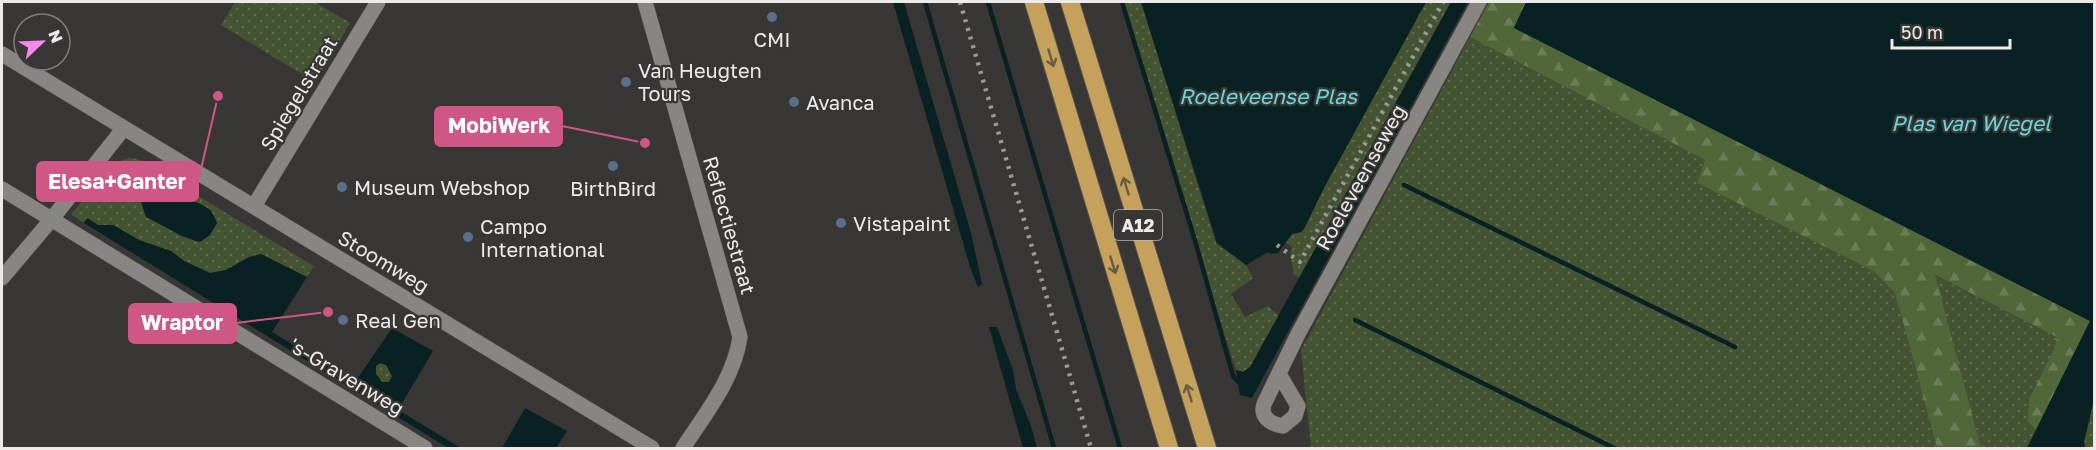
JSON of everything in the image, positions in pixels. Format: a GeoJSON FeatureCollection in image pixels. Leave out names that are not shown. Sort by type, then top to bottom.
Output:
{"type":"FeatureCollection","features":[{"type":"Feature","properties":{"kind":"highway","name":"A12"},"geometry":{"type":"LineString","coordinates":[[1034,2],[1169,448]]}},
{"type":"Feature","properties":{"kind":"highway","name":"A12"},"geometry":{"type":"LineString","coordinates":[[1070,2],[1207,448]]}},
{"type":"Feature","properties":{"kind":"street","name":"Spiegelstraat"},"geometry":{"type":"LineString","coordinates":[[254,206],[378,2]]}},
{"type":"Feature","properties":{"kind":"street","name":"Reflectiestraat"},"geometry":{"type":"LineString","coordinates":[[645,2],[740,337],[738,354],[730,374],[683,448]]}},
{"type":"Feature","properties":{"kind":"street","name":"Roeleveenseweg"},"geometry":{"type":"LineString","coordinates":[[1279,374],[1298,334],[1479,2]]}},
{"type":"Feature","properties":{"kind":"street","name":"Stoomweg"},"geometry":{"type":"LineString","coordinates":[[2,54],[652,448]]}},
{"type":"Feature","properties":{"kind":"street"},"geometry":{"type":"LineString","coordinates":[[2,278],[124,128]]}},
{"type":"Feature","properties":{"kind":"street","name":"'s-Gravenweg"},"geometry":{"type":"LineString","coordinates":[[2,189],[424,448]]}},
{"type":"Feature","properties":{"kind":"green space"},"geometry":{"type":"Polygon","coordinates":[[[235,2],[315,2],[350,23],[315,82],[221,25],[235,2]]]}},
{"type":"Feature","properties":{"kind":"green space"},"geometry":{"type":"Polygon","coordinates":[[[1120,2],[1141,2],[1216,243],[1246,265],[1253,278],[1231,294],[1245,317],[1268,306],[1279,316],[1250,367],[1243,372],[1236,370],[1120,2]]]}},
{"type":"Feature","properties":{"kind":"green space"},"geometry":{"type":"Polygon","coordinates":[[[1426,2],[1451,2],[1300,277],[1294,275],[1290,252],[1293,248],[1286,242],[1292,234],[1301,232],[1426,2]]]}},
{"type":"Feature","properties":{"kind":"green space"},"geometry":{"type":"Polygon","coordinates":[[[1489,2],[1526,2],[1514,28],[2090,321],[2036,430],[2028,422],[2029,400],[2054,349],[2057,337],[1935,275],[1981,448],[1937,448],[1895,293],[1873,271],[1697,183],[1705,160],[1470,37],[1489,2]]]}},
{"type":"Feature","properties":{"kind":"green space"},"geometry":{"type":"Polygon","coordinates":[[[1470,37],[1705,160],[1697,183],[1873,271],[1895,293],[1937,448],[1311,448],[1301,350],[1470,37]]]}},
{"type":"Feature","properties":{"kind":"green space"},"geometry":{"type":"Polygon","coordinates":[[[129,158],[137,159],[314,266],[307,277],[261,255],[249,257],[226,270],[210,273],[184,261],[171,251],[139,240],[113,225],[98,225],[88,218],[84,223],[71,214],[115,163],[129,158]],[[163,194],[146,217],[183,238],[217,223],[211,211],[191,200],[163,194]]]}},
{"type":"Feature","properties":{"kind":"green space"},"geometry":{"type":"Polygon","coordinates":[[[1934,275],[2058,337],[2028,422],[2036,430],[2027,448],[1981,448],[1934,275]]]}},
{"type":"Feature","properties":{"kind":"green space"},"geometry":{"type":"Polygon","coordinates":[[[380,363],[387,365],[392,376],[389,382],[382,382],[376,374],[376,366],[380,363]]]}},
{"type":"Feature","properties":{"kind":"green space"},"geometry":{"type":"Polygon","coordinates":[[[2094,399],[2094,448],[2085,448],[2084,442],[2094,399]]]}},
{"type":"Feature","properties":{"kind":"water"},"geometry":{"type":"Polygon","coordinates":[[[893,2],[904,2],[971,233],[982,284],[978,287],[971,270],[893,2]]]}},
{"type":"Feature","properties":{"kind":"water","name":"Roeleveense Plas"},"geometry":{"type":"Polygon","coordinates":[[[1141,2],[1426,2],[1325,186],[1304,229],[1292,234],[1278,253],[1268,252],[1246,265],[1217,243],[1141,2]]]}},
{"type":"Feature","properties":{"kind":"water"},"geometry":{"type":"Polygon","coordinates":[[[1451,2],[1468,2],[1252,398],[1240,395],[1236,370],[1243,372],[1250,367],[1451,2]]]}},
{"type":"Feature","properties":{"kind":"water","name":"Plas van Wiegel"},"geometry":{"type":"Polygon","coordinates":[[[1526,2],[2094,2],[2094,399],[2084,442],[2085,448],[2027,448],[2090,321],[1514,28],[1526,2]]]}},
{"type":"Feature","properties":{"kind":"water"},"geometry":{"type":"Polygon","coordinates":[[[147,193],[189,200],[205,206],[213,214],[217,223],[210,235],[200,242],[186,237],[146,217],[141,202],[147,193]]]}},
{"type":"Feature","properties":{"kind":"water"},"geometry":{"type":"Polygon","coordinates":[[[87,218],[98,225],[113,225],[139,240],[171,251],[184,261],[210,273],[226,270],[249,257],[261,254],[307,277],[272,332],[355,382],[392,328],[433,351],[398,410],[461,448],[448,448],[84,223],[87,218]],[[380,363],[376,366],[376,374],[382,382],[389,382],[392,376],[386,365],[380,363]]]}},
{"type":"Feature","properties":{"kind":"water"},"geometry":{"type":"Polygon","coordinates":[[[989,327],[997,327],[1037,448],[1023,448],[989,327]]]}},
{"type":"Feature","properties":{"kind":"water"},"geometry":{"type":"Polygon","coordinates":[[[525,408],[567,431],[556,448],[502,448],[525,408]]]}},
{"type":"Feature","properties":{"kind":"waterway"},"geometry":{"type":"LineString","coordinates":[[925,2],[1054,448]]}},
{"type":"Feature","properties":{"kind":"waterway"},"geometry":{"type":"LineString","coordinates":[[988,2],[1120,448]]}},
{"type":"Feature","properties":{"kind":"waterway"},"geometry":{"type":"LineString","coordinates":[[1122,2],[1196,244],[1233,376],[1241,385]]}},
{"type":"Feature","properties":{"kind":"waterway"},"geometry":{"type":"LineString","coordinates":[[1404,185],[1735,347]]}},
{"type":"Feature","properties":{"kind":"waterway"},"geometry":{"type":"LineString","coordinates":[[1355,320],[1614,448]]}},
{"type":"Feature","properties":{"kind":"railway"},"geometry":{"type":"LineString","coordinates":[[960,2],[1091,448]]}},
{"type":"Feature","properties":{"kind":"railway"},"geometry":{"type":"LineString","coordinates":[[1277,245],[1300,262],[1443,2]]}},
{"type":"Feature","properties":{"kind":"place","name":"CMI"},"geometry":{"type":"Point","coordinates":[772,17]}},
{"type":"Feature","properties":{"kind":"place","name":"Van Heugten Tours"},"geometry":{"type":"Point","coordinates":[626,82]}},
{"type":"Feature","properties":{"kind":"place","name":"Elesa+Ganter"},"geometry":{"type":"Point","coordinates":[218,96]}},
{"type":"Feature","properties":{"kind":"place","name":"Avanca"},"geometry":{"type":"Point","coordinates":[794,102]}},
{"type":"Feature","properties":{"kind":"place","name":"MobiWerk"},"geometry":{"type":"Point","coordinates":[645,143]}},
{"type":"Feature","properties":{"kind":"place","name":"BirthBird"},"geometry":{"type":"Point","coordinates":[613,166]}},
{"type":"Feature","properties":{"kind":"place","name":"Museum Webshop"},"geometry":{"type":"Point","coordinates":[342,187]}},
{"type":"Feature","properties":{"kind":"place","name":"Vistapaint"},"geometry":{"type":"Point","coordinates":[841,223]}},
{"type":"Feature","properties":{"kind":"place","name":"Campo International"},"geometry":{"type":"Point","coordinates":[468,237]}},
{"type":"Feature","properties":{"kind":"place","name":"Wraptor"},"geometry":{"type":"Point","coordinates":[328,312]}},
{"type":"Feature","properties":{"kind":"place","name":"Real Gen"},"geometry":{"type":"Point","coordinates":[343,320]}}]}
